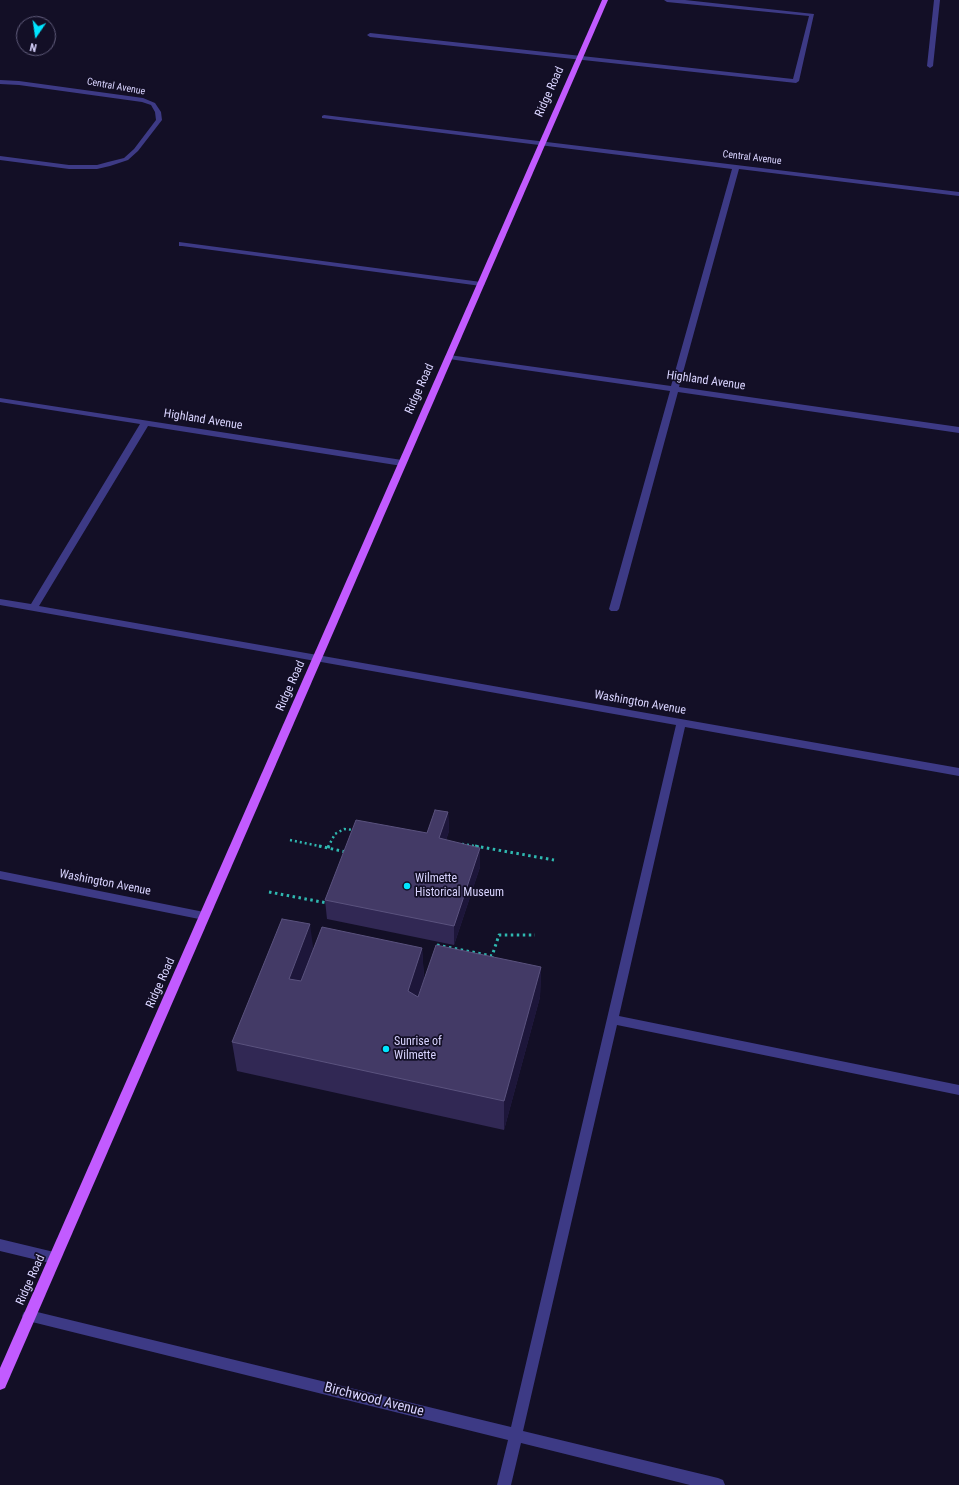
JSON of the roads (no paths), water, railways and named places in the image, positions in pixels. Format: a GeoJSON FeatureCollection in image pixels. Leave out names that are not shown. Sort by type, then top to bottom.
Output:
{"type":"FeatureCollection","features":[{"type":"Feature","properties":{"kind":"main road","name":"Ridge Road"},"geometry":{"type":"LineString","coordinates":[[0,1383],[605,0]]}},
{"type":"Feature","properties":{"kind":"street"},"geometry":{"type":"LineString","coordinates":[[370,35],[796,81],[812,15],[667,0]]}},
{"type":"Feature","properties":{"kind":"street"},"geometry":{"type":"LineString","coordinates":[[930,66],[937,0]]}},
{"type":"Feature","properties":{"kind":"street","name":"Central Avenue"},"geometry":{"type":"LineString","coordinates":[[0,82],[19,83],[143,100],[153,104],[158,112],[159,120],[136,150],[126,159],[110,164],[97,167],[70,167],[0,158]]}},
{"type":"Feature","properties":{"kind":"street","name":"Central Avenue"},"geometry":{"type":"LineString","coordinates":[[324,117],[959,194]]}},
{"type":"Feature","properties":{"kind":"street"},"geometry":{"type":"LineString","coordinates":[[614,609],[736,166]]}},
{"type":"Feature","properties":{"kind":"street"},"geometry":{"type":"LineString","coordinates":[[182,244],[481,284]]}},
{"type":"Feature","properties":{"kind":"street","name":"Highland Avenue"},"geometry":{"type":"LineString","coordinates":[[449,357],[959,430]]}},
{"type":"Feature","properties":{"kind":"street","name":"Highland Avenue"},"geometry":{"type":"LineString","coordinates":[[0,400],[402,463]]}},
{"type":"Feature","properties":{"kind":"street"},"geometry":{"type":"LineString","coordinates":[[33,608],[145,423]]}},
{"type":"Feature","properties":{"kind":"street","name":"Washington Avenue"},"geometry":{"type":"LineString","coordinates":[[0,602],[959,772]]}},
{"type":"Feature","properties":{"kind":"street"},"geometry":{"type":"LineString","coordinates":[[504,1485],[681,723]]}},
{"type":"Feature","properties":{"kind":"street","name":"Washington Avenue"},"geometry":{"type":"LineString","coordinates":[[0,875],[204,916]]}},
{"type":"Feature","properties":{"kind":"street"},"geometry":{"type":"LineString","coordinates":[[612,1019],[959,1090]]}},
{"type":"Feature","properties":{"kind":"street"},"geometry":{"type":"LineString","coordinates":[[0,1245],[54,1258]]}},
{"type":"Feature","properties":{"kind":"street","name":"Birchwood Avenue"},"geometry":{"type":"LineString","coordinates":[[29,1316],[718,1485]]}},
{"type":"Feature","properties":{"kind":"place","name":"Wilmette Historical Museum"},"geometry":{"type":"Point","coordinates":[407,886]}},
{"type":"Feature","properties":{"kind":"place","name":"Sunrise of Wilmette"},"geometry":{"type":"Point","coordinates":[386,1049]}}]}
